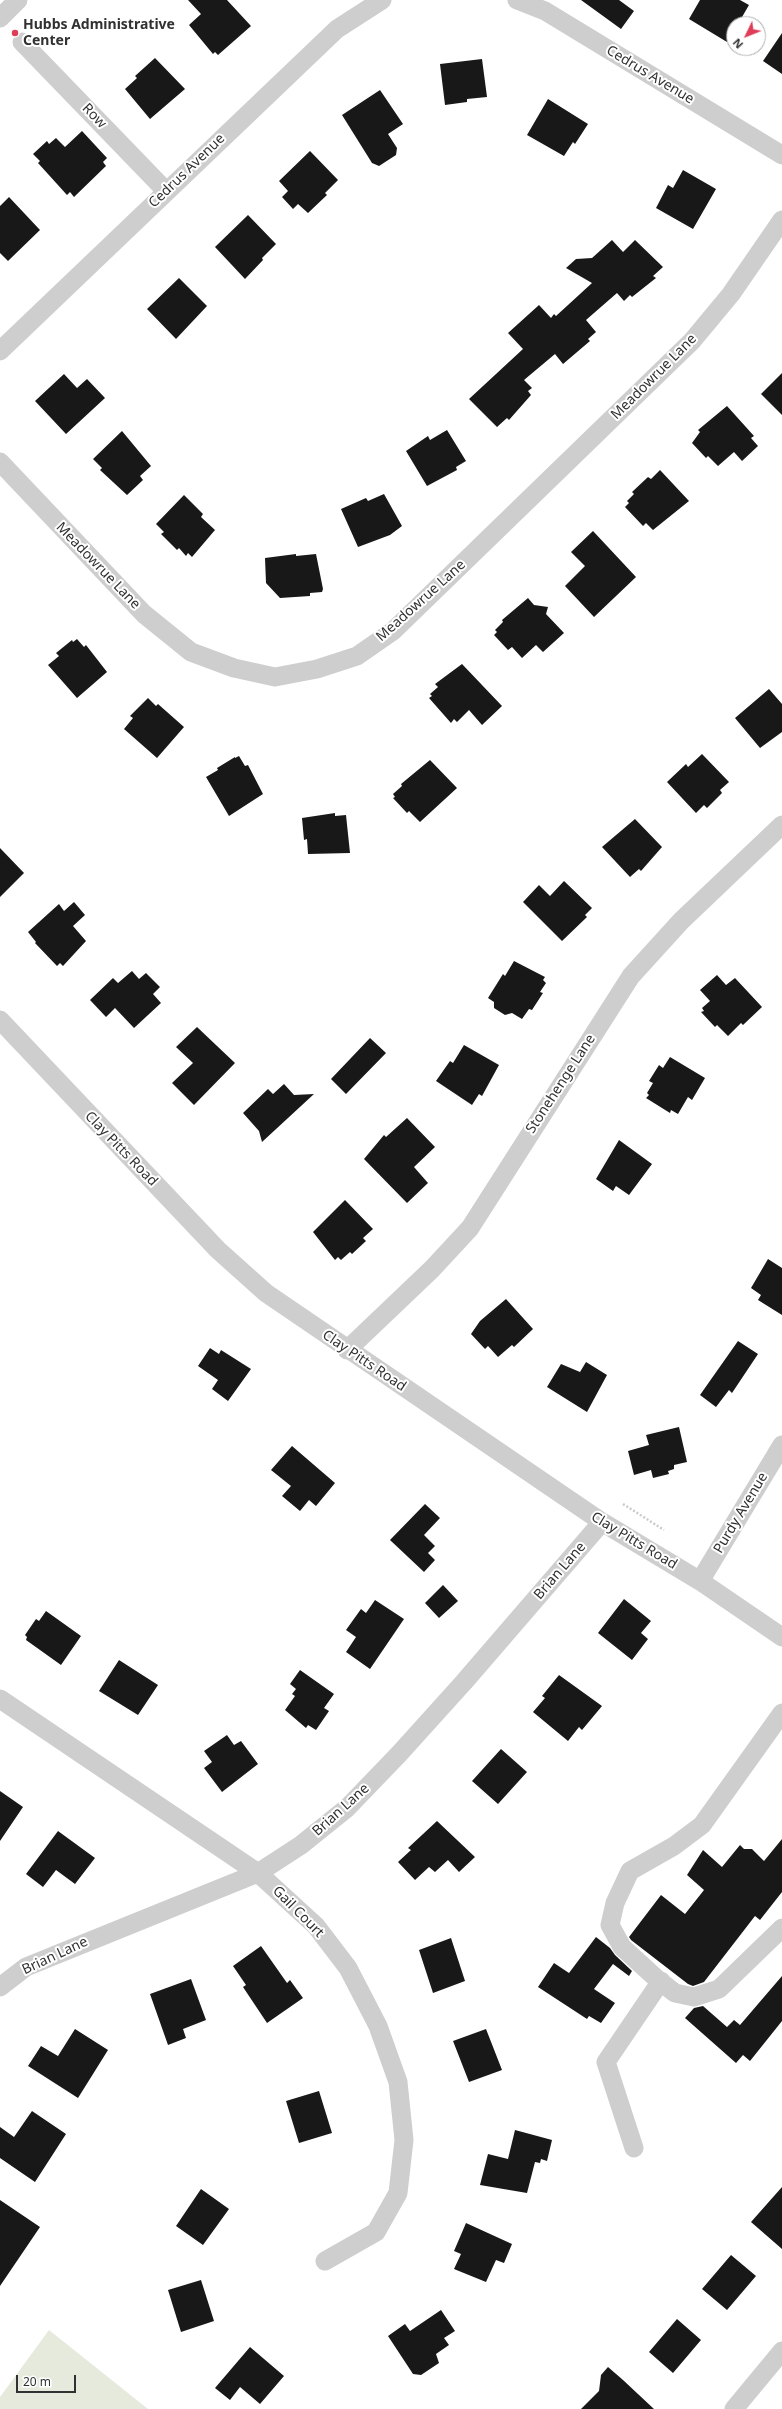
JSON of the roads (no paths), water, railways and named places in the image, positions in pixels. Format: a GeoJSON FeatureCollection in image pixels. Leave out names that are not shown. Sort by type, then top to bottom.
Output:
{"type":"FeatureCollection","features":[{"type":"Feature","properties":{"kind":"street"},"geometry":{"type":"LineString","coordinates":[[0,18],[18,0]]}},
{"type":"Feature","properties":{"kind":"street","name":"Cedrus Avenue"},"geometry":{"type":"LineString","coordinates":[[0,351],[336,29],[382,0]]}},
{"type":"Feature","properties":{"kind":"street","name":"Cedrus Avenue"},"geometry":{"type":"LineString","coordinates":[[517,0],[544,11],[782,155]]}},
{"type":"Feature","properties":{"kind":"street","name":"Row"},"geometry":{"type":"LineString","coordinates":[[22,42],[166,191]]}},
{"type":"Feature","properties":{"kind":"street","name":"Meadowrue Lane"},"geometry":{"type":"LineString","coordinates":[[0,462],[144,614],[192,652],[234,668],[275,677],[317,669],[357,656],[393,631],[692,341],[731,294],[782,220]]}},
{"type":"Feature","properties":{"kind":"street","name":"Stonehenge Lane"},"geometry":{"type":"LineString","coordinates":[[348,1350],[432,1269],[470,1228],[506,1168],[631,976],[681,921],[782,825]]}},
{"type":"Feature","properties":{"kind":"street","name":"Clay Pitts Road"},"geometry":{"type":"LineString","coordinates":[[0,1020],[218,1250],[266,1293],[602,1522],[700,1581],[782,1637]]}},
{"type":"Feature","properties":{"kind":"street","name":"Purdy Avenue"},"geometry":{"type":"LineString","coordinates":[[700,1581],[782,1445]]}},
{"type":"Feature","properties":{"kind":"street","name":"Brian Lane"},"geometry":{"type":"LineString","coordinates":[[0,1987],[26,1967],[258,1873],[301,1845],[347,1808],[464,1682],[602,1522]]}},
{"type":"Feature","properties":{"kind":"street","name":"Gail Court"},"geometry":{"type":"LineString","coordinates":[[0,1699],[258,1873],[316,1926],[348,1968],[378,2026],[398,2082],[404,2140],[398,2193],[376,2232],[325,2261]]}},
{"type":"Feature","properties":{"kind":"street"},"geometry":{"type":"LineString","coordinates":[[782,1712],[702,1825],[674,1846],[630,1872],[615,1903],[610,1925],[619,1941],[661,1981],[675,1993],[694,1997],[719,1989],[782,1928]]}},
{"type":"Feature","properties":{"kind":"street"},"geometry":{"type":"LineString","coordinates":[[634,2148],[606,2062],[661,1981]]}},
{"type":"Feature","properties":{"kind":"street"},"geometry":{"type":"LineString","coordinates":[[734,2409],[782,2351]]}},
{"type":"Feature","properties":{"kind":"place","name":"Hubbs Administrative Center"},"geometry":{"type":"Point","coordinates":[15,33]}}]}
